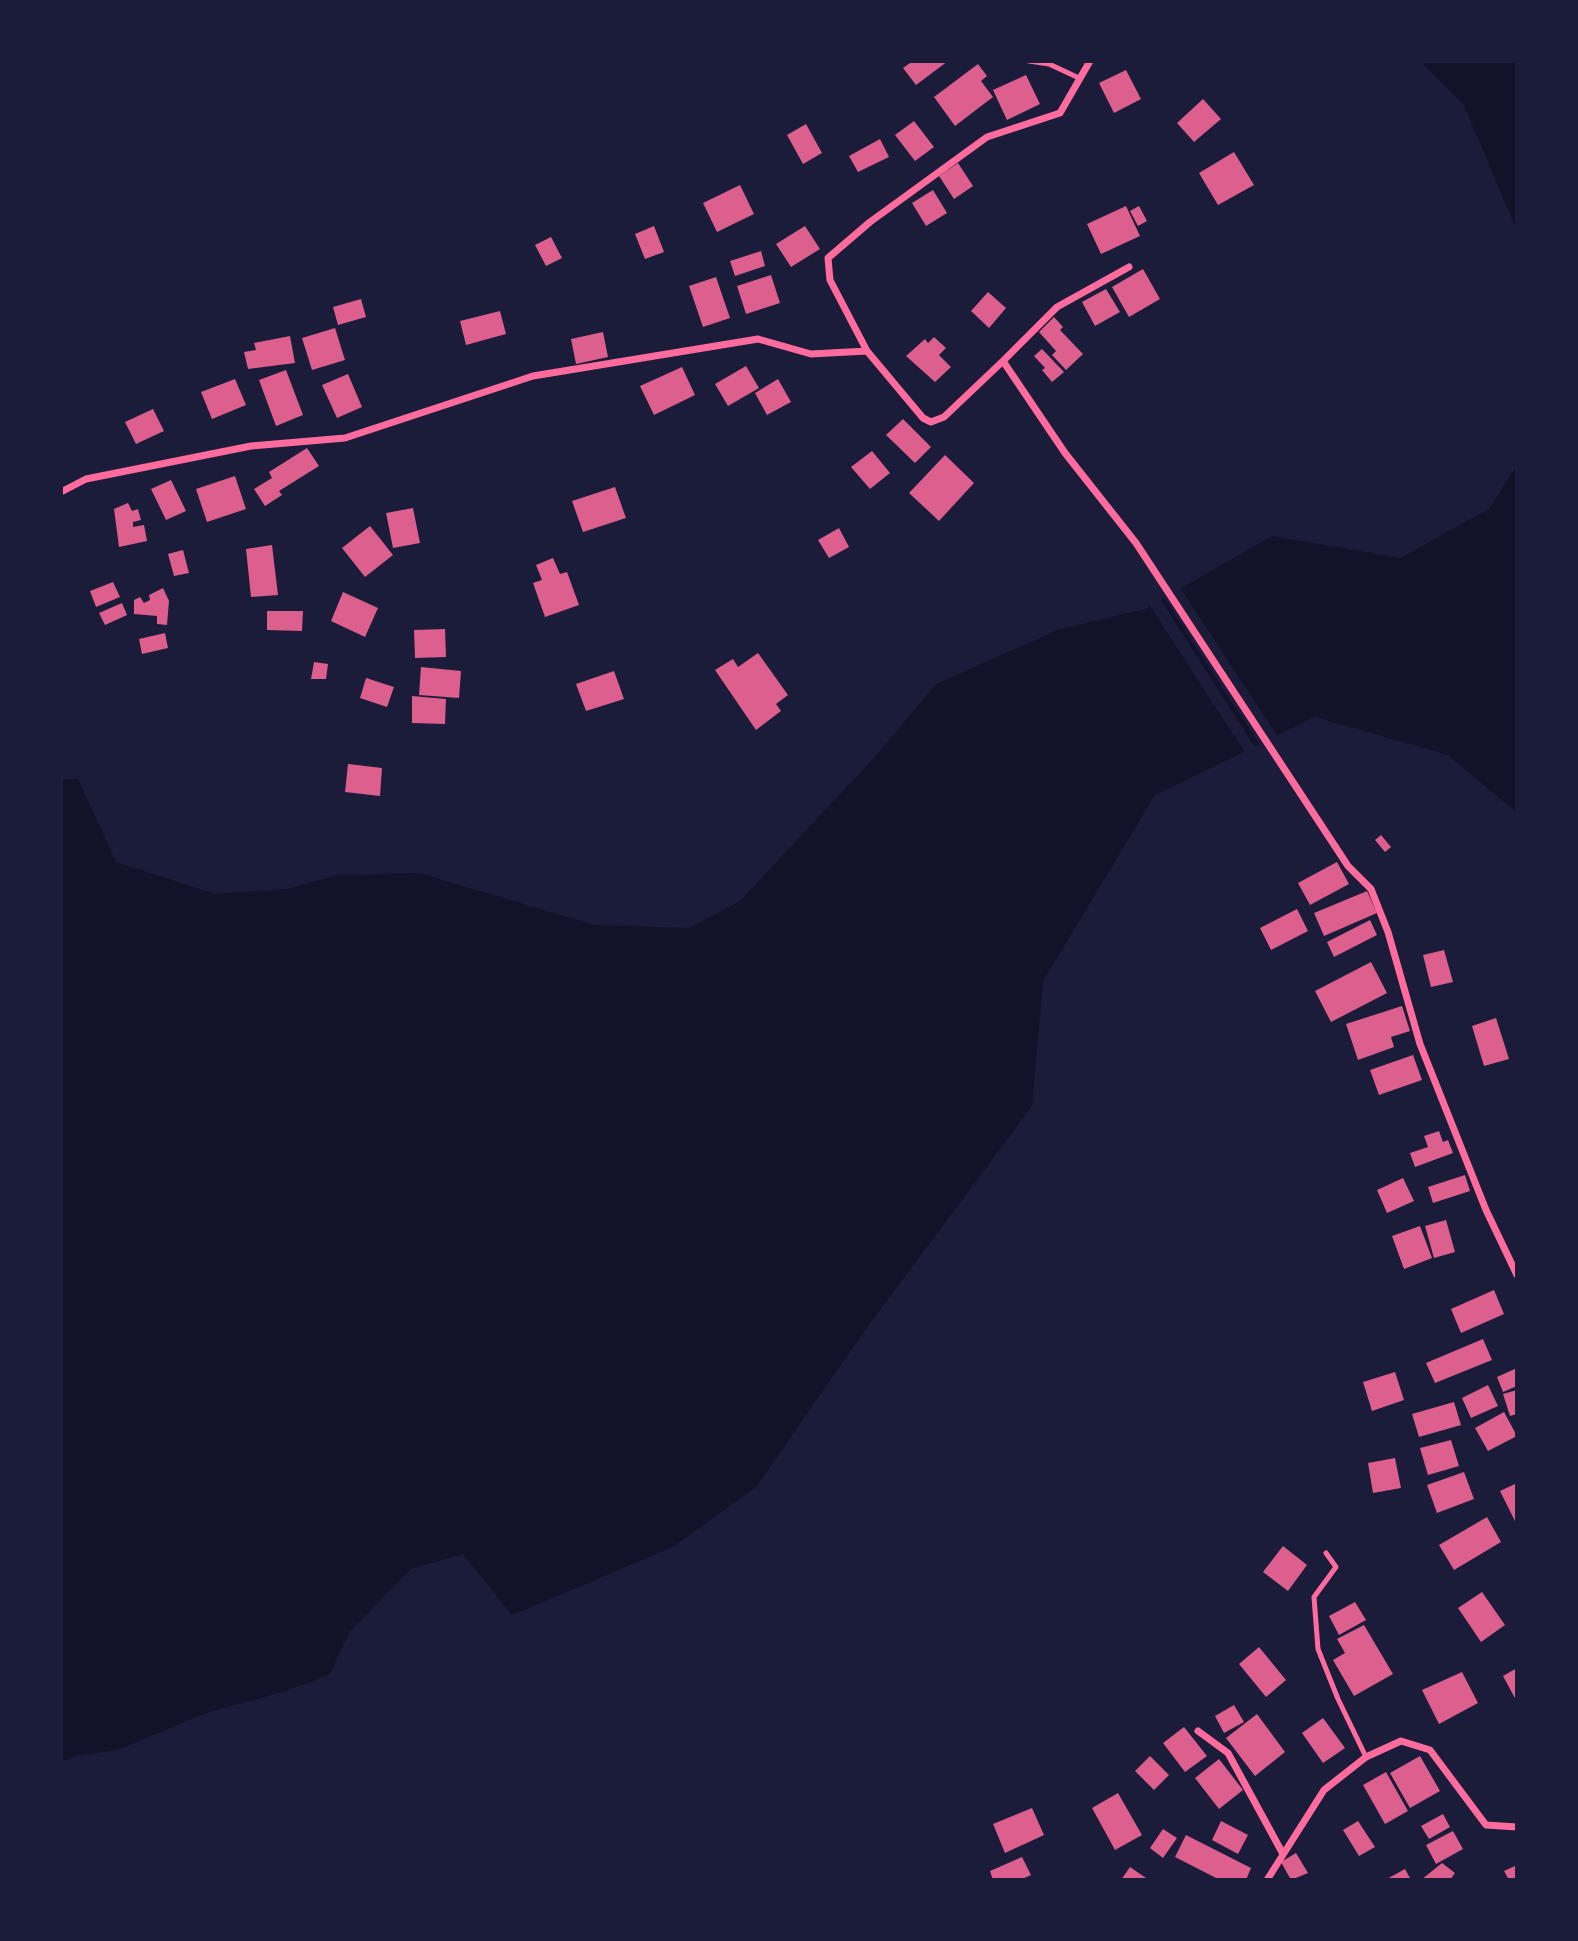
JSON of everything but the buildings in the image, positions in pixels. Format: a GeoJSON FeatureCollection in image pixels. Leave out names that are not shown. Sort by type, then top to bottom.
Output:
{"type":"FeatureCollection","features":[{"type":"Feature","properties":{"kind":"street"},"geometry":{"type":"LineString","coordinates":[[1090,61],[1060,113],[986,137],[870,222],[828,258],[830,280],[867,351],[923,418],[932,422],[944,417],[1057,307],[1129,267]]}},
{"type":"Feature","properties":{"kind":"street"},"geometry":{"type":"LineString","coordinates":[[61,492],[86,479],[251,446],[345,438],[533,376],[758,339],[811,354],[867,351]]}},
{"type":"Feature","properties":{"kind":"street"},"geometry":{"type":"LineString","coordinates":[[1003,361],[1065,453],[1136,543],[1348,866],[1371,889],[1388,932],[1420,1044],[1486,1210],[1517,1275]]}},
{"type":"Feature","properties":{"kind":"street"},"geometry":{"type":"LineString","coordinates":[[1198,1731],[1228,1753],[1283,1854]]}},
{"type":"Feature","properties":{"kind":"street"},"geometry":{"type":"LineString","coordinates":[[1267,1880],[1324,1790],[1366,1756],[1401,1741],[1430,1750],[1486,1825],[1517,1828]]}},
{"type":"Feature","properties":{"kind":"lane"},"geometry":{"type":"LineString","coordinates":[[1029,61],[1049,64],[1079,78]]}},
{"type":"Feature","properties":{"kind":"lane"},"geometry":{"type":"LineString","coordinates":[[1326,1553],[1336,1567],[1314,1597],[1318,1649],[1338,1699],[1366,1756]]}},
{"type":"Feature","properties":{"kind":"shaded area"},"geometry":{"type":"Polygon","coordinates":[[[1420,61],[1517,61],[1517,231],[1464,105],[1420,61]]]}},
{"type":"Feature","properties":{"kind":"shaded area"},"geometry":{"type":"Polygon","coordinates":[[[1517,465],[1517,813],[1448,755],[1315,717],[1155,795],[1043,981],[1032,1106],[865,1330],[756,1487],[673,1547],[512,1615],[463,1554],[411,1569],[350,1631],[329,1675],[286,1691],[206,1713],[118,1750],[75,1756],[61,1762],[61,779],[78,779],[116,862],[215,894],[287,889],[338,875],[419,873],[594,925],[689,928],[739,902],[873,759],[936,684],[1058,630],[1145,609],[1272,536],[1400,558],[1489,509],[1517,465]]]}},
{"type":"Feature","properties":{"kind":"pier"},"geometry":{"type":"Polygon","coordinates":[[[1179,586],[1279,738],[1261,747],[1162,595],[1179,586]]]}},
{"type":"Feature","properties":{"kind":"pier"},"geometry":{"type":"Polygon","coordinates":[[[1159,597],[1256,749],[1246,754],[1148,603],[1159,597]]]}}]}
